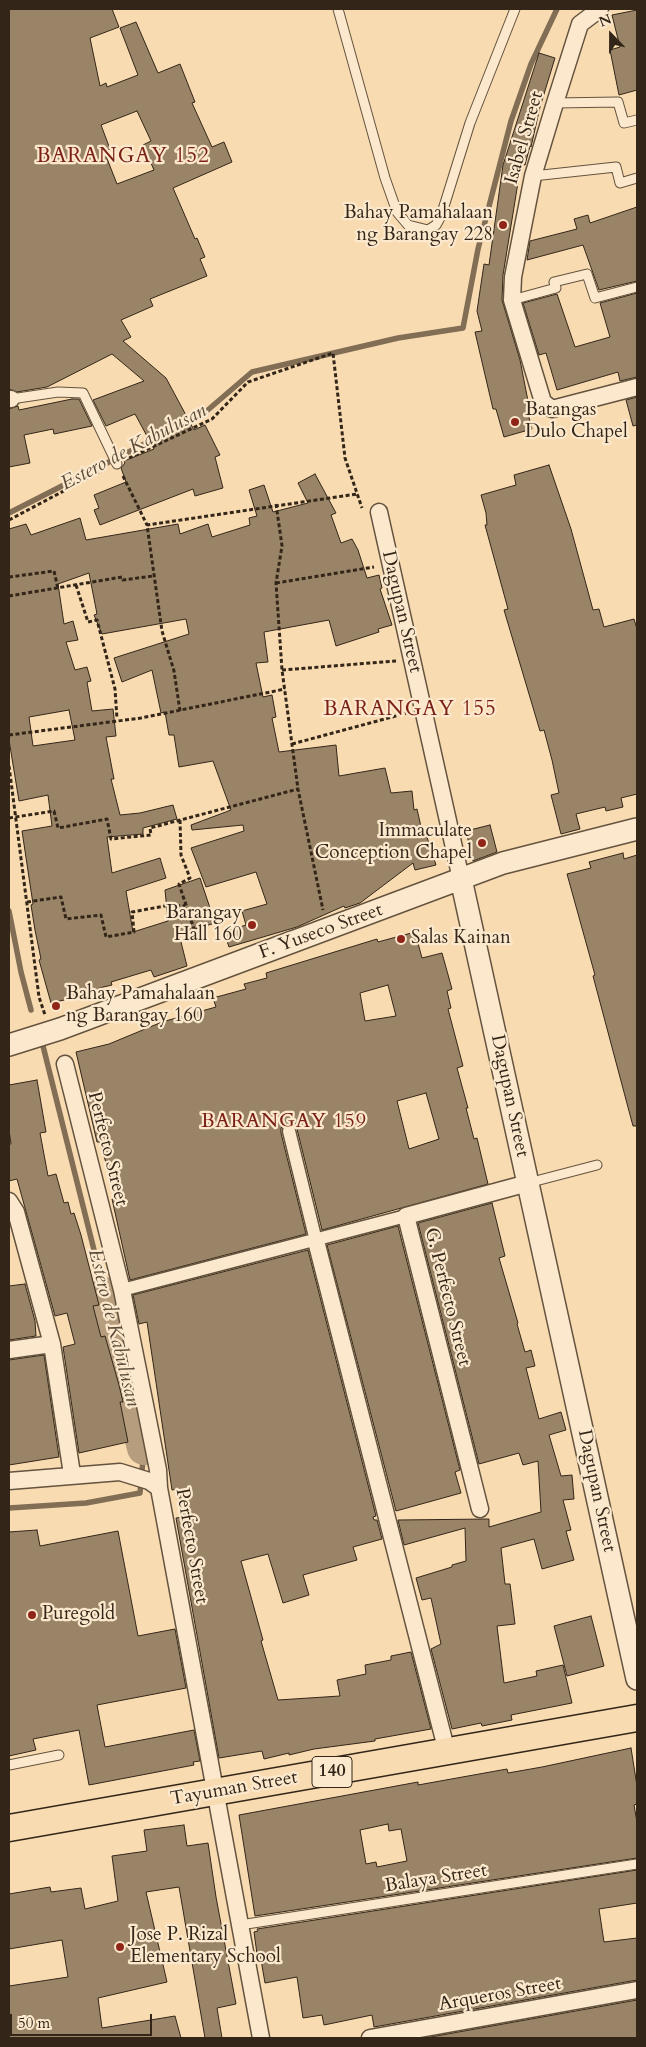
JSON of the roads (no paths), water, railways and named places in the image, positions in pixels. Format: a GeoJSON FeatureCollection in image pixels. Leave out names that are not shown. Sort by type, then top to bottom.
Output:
{"type":"FeatureCollection","features":[{"type":"Feature","properties":{"kind":"main road","name":"Tayuman Street"},"geometry":{"type":"LineString","coordinates":[[9,1828],[637,1718]]}},
{"type":"Feature","properties":{"kind":"street","name":"Isabel Street"},"geometry":{"type":"LineString","coordinates":[[598,9],[580,24],[533,176],[512,277],[512,300],[543,402],[552,409],[637,388]]}},
{"type":"Feature","properties":{"kind":"street","name":"Dagupan Street"},"geometry":{"type":"LineString","coordinates":[[379,514],[637,1679]]}},
{"type":"Feature","properties":{"kind":"street","name":"F. Yuseco Street"},"geometry":{"type":"LineString","coordinates":[[9,1045],[69,1025],[503,864],[637,829]]}},
{"type":"Feature","properties":{"kind":"street","name":"Perfecto Street"},"geometry":{"type":"LineString","coordinates":[[65,1064],[122,1290],[158,1470],[154,1484],[216,1792],[261,2038]]}},
{"type":"Feature","properties":{"kind":"street"},"geometry":{"type":"LineString","coordinates":[[289,1131],[447,1752]]}},
{"type":"Feature","properties":{"kind":"street","name":"G. Perfecto Street"},"geometry":{"type":"LineString","coordinates":[[480,1509],[406,1216],[528,1184]]}},
{"type":"Feature","properties":{"kind":"street"},"geometry":{"type":"LineString","coordinates":[[9,1201],[16,1212],[52,1344],[72,1474]]}},
{"type":"Feature","properties":{"kind":"street"},"geometry":{"type":"LineString","coordinates":[[122,1290],[406,1216]]}},
{"type":"Feature","properties":{"kind":"street"},"geometry":{"type":"LineString","coordinates":[[9,1350],[52,1344]]}},
{"type":"Feature","properties":{"kind":"street"},"geometry":{"type":"LineString","coordinates":[[9,1481],[72,1474],[120,1472],[154,1484]]}},
{"type":"Feature","properties":{"kind":"street","name":"Arqueros Street"},"geometry":{"type":"LineString","coordinates":[[370,2038],[637,1990]]}},
{"type":"Feature","properties":{"kind":"lane"},"geometry":{"type":"LineString","coordinates":[[338,9],[384,178],[397,212],[408,226],[428,230],[436,225],[441,216],[470,123],[515,9]]}},
{"type":"Feature","properties":{"kind":"lane"},"geometry":{"type":"LineString","coordinates":[[555,103],[618,102],[624,123],[637,120]]}},
{"type":"Feature","properties":{"kind":"lane"},"geometry":{"type":"LineString","coordinates":[[533,176],[616,166],[620,183],[637,178]]}},
{"type":"Feature","properties":{"kind":"lane"},"geometry":{"type":"LineString","coordinates":[[512,300],[556,288],[554,282],[587,274],[595,298],[637,287]]}},
{"type":"Feature","properties":{"kind":"lane"},"geometry":{"type":"LineString","coordinates":[[10,399],[65,391],[83,393],[116,462]]}},
{"type":"Feature","properties":{"kind":"lane"},"geometry":{"type":"LineString","coordinates":[[528,1184],[597,1165]]}},
{"type":"Feature","properties":{"kind":"lane"},"geometry":{"type":"LineString","coordinates":[[9,1765],[59,1755]]}},
{"type":"Feature","properties":{"kind":"lane","name":"Balaya Street"},"geometry":{"type":"LineString","coordinates":[[240,1925],[637,1864]]}},
{"type":"Feature","properties":{"kind":"waterway"},"geometry":{"type":"LineString","coordinates":[[184,424],[202,415],[252,372],[398,338],[463,328],[478,249],[511,121],[531,64],[557,9]]}},
{"type":"Feature","properties":{"kind":"waterway","name":"Estero de Kabulusan"},"geometry":{"type":"LineString","coordinates":[[9,513],[156,438]]}},
{"type":"Feature","properties":{"kind":"waterway","name":"Estero de Kabulusan"},"geometry":{"type":"LineString","coordinates":[[9,911],[21,972],[31,1010]]}},
{"type":"Feature","properties":{"kind":"waterway","name":"Estero de Kabulusan"},"geometry":{"type":"LineString","coordinates":[[41,1038],[105,1294]]}},
{"type":"Feature","properties":{"kind":"waterway","name":"Estero de Kabulusan"},"geometry":{"type":"LineString","coordinates":[[105,1294],[144,1448]]}},
{"type":"Feature","properties":{"kind":"waterway","name":"Estero de Kabulusan"},"geometry":{"type":"LineString","coordinates":[[9,1508],[86,1503],[140,1493],[144,1448]]}},
{"type":"Feature","properties":{"kind":"place","name":"Bahay Pamahalaan ng Barangay 228"},"geometry":{"type":"Point","coordinates":[503,225]}},
{"type":"Feature","properties":{"kind":"place","name":"Batangas Dulo Chapel"},"geometry":{"type":"Point","coordinates":[515,422]}},
{"type":"Feature","properties":{"kind":"place","name":"Immaculate Conception Chapel"},"geometry":{"type":"Point","coordinates":[482,843]}},
{"type":"Feature","properties":{"kind":"place","name":"Barangay Hall 160"},"geometry":{"type":"Point","coordinates":[252,925]}},
{"type":"Feature","properties":{"kind":"place","name":"Salas Kainan"},"geometry":{"type":"Point","coordinates":[401,939]}},
{"type":"Feature","properties":{"kind":"place","name":"Bahay Pamahalaan ng Barangay 160"},"geometry":{"type":"Point","coordinates":[56,1006]}},
{"type":"Feature","properties":{"kind":"place","name":"Puregold"},"geometry":{"type":"Point","coordinates":[32,1615]}},
{"type":"Feature","properties":{"kind":"place","name":"Jose P. Rizal Elementary School"},"geometry":{"type":"Point","coordinates":[120,1947]}},
{"type":"Feature","properties":{"kind":"district","name":"BARANGAY 152"},"geometry":{"type":"Point","coordinates":[123,157]}},
{"type":"Feature","properties":{"kind":"district","name":"BARANGAY 155"},"geometry":{"type":"Point","coordinates":[410,710]}},
{"type":"Feature","properties":{"kind":"district","name":"BARANGAY 159"},"geometry":{"type":"Point","coordinates":[284,1122]}}]}
